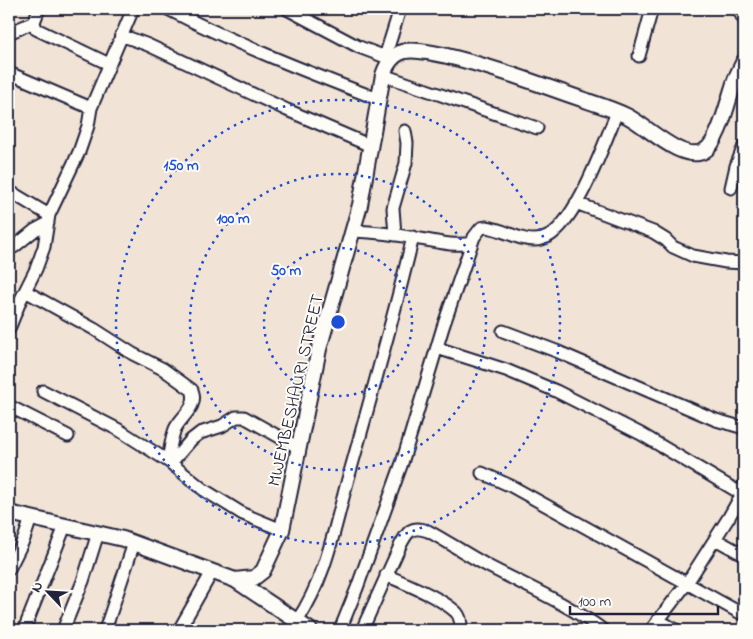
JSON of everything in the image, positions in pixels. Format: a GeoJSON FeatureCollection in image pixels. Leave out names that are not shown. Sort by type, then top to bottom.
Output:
{"type":"FeatureCollection","features":[{"type":"Feature","properties":{"kind":"street"},"geometry":{"type":"LineString","coordinates":[[39,9],[34,22],[36,29],[109,64]]}},
{"type":"Feature","properties":{"kind":"street"},"geometry":{"type":"LineString","coordinates":[[9,329],[36,269],[44,247],[49,220],[79,152],[88,126],[91,108],[133,9]]}},
{"type":"Feature","properties":{"kind":"street"},"geometry":{"type":"LineString","coordinates":[[168,9],[257,51],[378,100]]}},
{"type":"Feature","properties":{"kind":"street"},"geometry":{"type":"LineString","coordinates":[[287,9],[359,47],[388,58],[406,51],[422,51],[457,58],[510,74],[629,116],[666,142],[686,152],[696,153],[706,150],[714,140],[744,61]]}},
{"type":"Feature","properties":{"kind":"street"},"geometry":{"type":"LineString","coordinates":[[388,58],[400,9]]}},
{"type":"Feature","properties":{"kind":"street"},"geometry":{"type":"LineString","coordinates":[[639,56],[652,9]]}},
{"type":"Feature","properties":{"kind":"street"},"geometry":{"type":"LineString","coordinates":[[740,9],[744,17]]}},
{"type":"Feature","properties":{"kind":"street"},"geometry":{"type":"LineString","coordinates":[[9,33],[34,22]]}},
{"type":"Feature","properties":{"kind":"street"},"geometry":{"type":"LineString","coordinates":[[121,35],[180,59],[246,91],[371,146]]}},
{"type":"Feature","properties":{"kind":"street","name":"MWEMBESHAURI STREET"},"geometry":{"type":"LineString","coordinates":[[235,580],[254,578],[263,570],[282,530],[292,489],[298,448],[319,349],[353,231],[388,58]]}},
{"type":"Feature","properties":{"kind":"street"},"geometry":{"type":"LineString","coordinates":[[9,73],[91,108]]}},
{"type":"Feature","properties":{"kind":"street"},"geometry":{"type":"LineString","coordinates":[[384,75],[537,128]]}},
{"type":"Feature","properties":{"kind":"street"},"geometry":{"type":"LineString","coordinates":[[340,630],[402,463],[437,348],[472,243],[481,228],[486,227],[527,240],[542,239],[550,235],[565,222],[598,159],[617,112]]}},
{"type":"Feature","properties":{"kind":"street"},"geometry":{"type":"LineString","coordinates":[[395,235],[393,208],[406,163],[407,143],[405,131]]}},
{"type":"Feature","properties":{"kind":"street"},"geometry":{"type":"LineString","coordinates":[[731,188],[736,166],[744,146]]}},
{"type":"Feature","properties":{"kind":"street"},"geometry":{"type":"LineString","coordinates":[[9,191],[49,220]]}},
{"type":"Feature","properties":{"kind":"street"},"geometry":{"type":"LineString","coordinates":[[576,203],[653,232],[673,247],[693,256],[744,263]]}},
{"type":"Feature","properties":{"kind":"street"},"geometry":{"type":"LineString","coordinates":[[9,247],[14,247],[49,220]]}},
{"type":"Feature","properties":{"kind":"street"},"geometry":{"type":"LineString","coordinates":[[353,231],[413,237],[450,244],[464,245],[472,243]]}},
{"type":"Feature","properties":{"kind":"street"},"geometry":{"type":"LineString","coordinates":[[9,513],[134,543],[235,580],[302,626],[307,606],[322,576],[333,541],[349,474],[413,237]]}},
{"type":"Feature","properties":{"kind":"street"},"geometry":{"type":"LineString","coordinates":[[25,291],[94,329],[132,354],[164,369],[192,390],[194,401],[173,435],[170,462]]}},
{"type":"Feature","properties":{"kind":"street"},"geometry":{"type":"LineString","coordinates":[[503,331],[556,351],[702,414],[744,428]]}},
{"type":"Feature","properties":{"kind":"street"},"geometry":{"type":"LineString","coordinates":[[437,348],[506,370],[556,391],[642,434],[743,489],[715,539],[687,583],[651,630]]}},
{"type":"Feature","properties":{"kind":"street"},"geometry":{"type":"LineString","coordinates":[[43,390],[119,430],[170,462],[204,490],[243,514],[282,530]]}},
{"type":"Feature","properties":{"kind":"street"},"geometry":{"type":"LineString","coordinates":[[9,406],[68,436]]}},
{"type":"Feature","properties":{"kind":"street"},"geometry":{"type":"LineString","coordinates":[[170,462],[200,433],[222,426],[236,416],[244,417],[298,448]]}},
{"type":"Feature","properties":{"kind":"street"},"geometry":{"type":"LineString","coordinates":[[482,473],[511,486],[744,615]]}},
{"type":"Feature","properties":{"kind":"street"},"geometry":{"type":"LineString","coordinates":[[9,569],[24,539],[31,518]]}},
{"type":"Feature","properties":{"kind":"street"},"geometry":{"type":"LineString","coordinates":[[24,630],[65,526]]}},
{"type":"Feature","properties":{"kind":"street"},"geometry":{"type":"LineString","coordinates":[[362,630],[386,575],[407,534],[415,529],[423,529],[488,566],[541,592],[603,630]]}},
{"type":"Feature","properties":{"kind":"street"},"geometry":{"type":"LineString","coordinates":[[63,630],[83,581],[98,533]]}},
{"type":"Feature","properties":{"kind":"street"},"geometry":{"type":"LineString","coordinates":[[715,539],[744,555]]}},
{"type":"Feature","properties":{"kind":"street"},"geometry":{"type":"LineString","coordinates":[[105,630],[134,543]]}},
{"type":"Feature","properties":{"kind":"street"},"geometry":{"type":"LineString","coordinates":[[179,630],[212,572]]}},
{"type":"Feature","properties":{"kind":"street"},"geometry":{"type":"LineString","coordinates":[[386,575],[426,594],[457,613],[461,622],[461,630]]}},
{"type":"Feature","properties":{"kind":"street"},"geometry":{"type":"LineString","coordinates":[[658,620],[676,630]]}}]}
